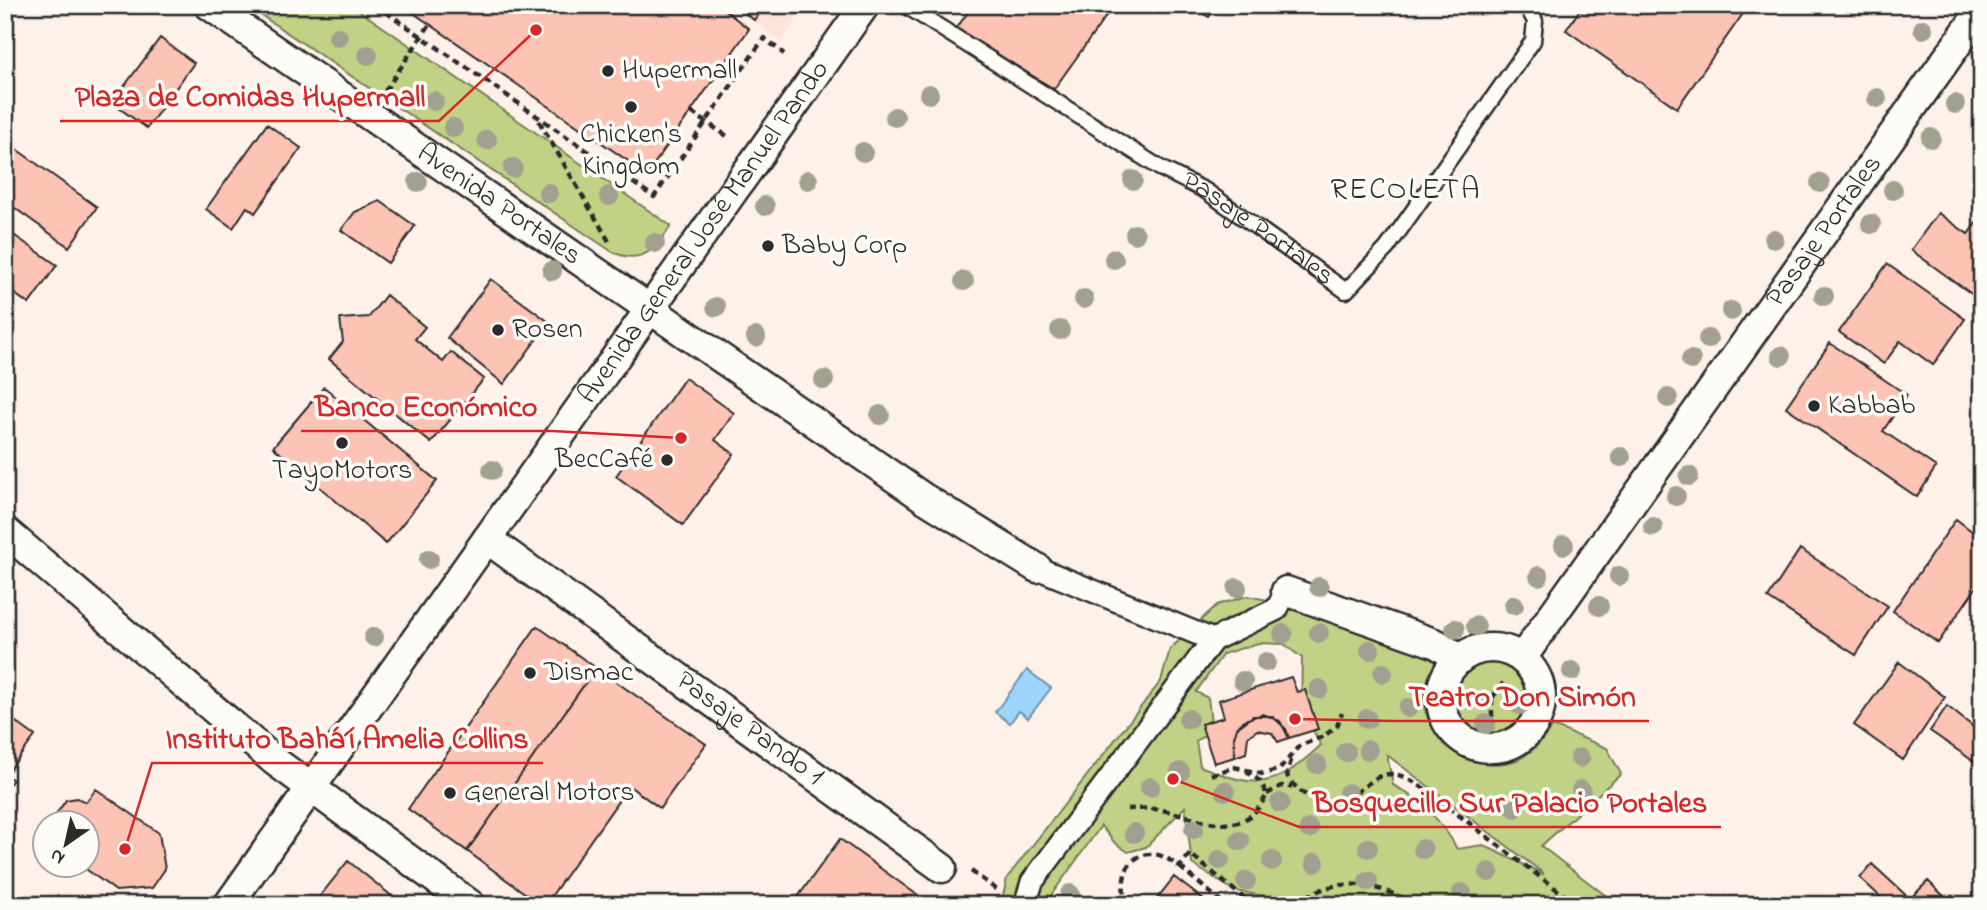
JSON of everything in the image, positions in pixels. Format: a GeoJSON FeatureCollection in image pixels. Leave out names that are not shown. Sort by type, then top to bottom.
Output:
{"type":"FeatureCollection","features":[{"type":"Feature","properties":{"kind":"street","name":"Avenida Portales"},"geometry":{"type":"LineString","coordinates":[[209,5],[651,308]]}},
{"type":"Feature","properties":{"kind":"street","name":"Avenida General José Manuel Pando"},"geometry":{"type":"LineString","coordinates":[[228,905],[865,5]]}},
{"type":"Feature","properties":{"kind":"street","name":"Pasaje Portales"},"geometry":{"type":"LineString","coordinates":[[1522,658],[1982,9]]}},
{"type":"Feature","properties":{"kind":"street"},"geometry":{"type":"LineString","coordinates":[[651,308],[924,498],[1037,568],[1213,640]]}},
{"type":"Feature","properties":{"kind":"street"},"geometry":{"type":"LineString","coordinates":[[5,531],[276,762],[471,905]]}},
{"type":"Feature","properties":{"kind":"street","name":"Pasaje Pando 1"},"geometry":{"type":"LineString","coordinates":[[487,539],[942,868]]}},
{"type":"Feature","properties":{"kind":"street"},"geometry":{"type":"LineString","coordinates":[[1015,901],[1213,640],[1277,609],[1286,591],[1437,644],[1459,659]]}},
{"type":"Feature","properties":{"kind":"street"},"geometry":{"type":"LineString","coordinates":[[1487,648],[1511,652],[1522,658],[1539,681],[1540,712],[1533,727],[1522,738],[1508,746],[1491,749],[1462,739],[1451,729],[1440,699],[1443,684],[1459,659],[1472,651],[1487,648]]}},
{"type":"Feature","properties":{"kind":"lane","name":"Pasaje Portales"},"geometry":{"type":"LineString","coordinates":[[905,5],[1160,168],[1206,191],[1346,291],[1387,248],[1533,41],[1535,21],[1526,5]]}},
{"type":"Feature","properties":{"kind":"path"},"geometry":{"type":"LineString","coordinates":[[376,5],[654,197],[764,38],[784,54]]}},
{"type":"Feature","properties":{"kind":"path"},"geometry":{"type":"LineString","coordinates":[[385,92],[430,24]]}},
{"type":"Feature","properties":{"kind":"path"},"geometry":{"type":"LineString","coordinates":[[691,112],[727,136]]}},
{"type":"Feature","properties":{"kind":"path"},"geometry":{"type":"LineString","coordinates":[[537,117],[611,244]]}},
{"type":"Feature","properties":{"kind":"path"},"geometry":{"type":"LineString","coordinates":[[1456,699],[1492,698],[1492,736]]}},
{"type":"Feature","properties":{"kind":"path"},"geometry":{"type":"LineString","coordinates":[[1293,788],[1287,775],[1299,746],[1324,736],[1337,726],[1342,713]]}},
{"type":"Feature","properties":{"kind":"path"},"geometry":{"type":"LineString","coordinates":[[1247,772],[1264,774],[1280,769],[1291,760]]}},
{"type":"Feature","properties":{"kind":"path"},"geometry":{"type":"LineString","coordinates":[[1211,775],[1234,767],[1260,780],[1267,794]]}},
{"type":"Feature","properties":{"kind":"path"},"geometry":{"type":"LineString","coordinates":[[1127,809],[1156,809],[1225,825],[1249,819],[1261,807],[1267,794],[1281,786],[1293,788],[1305,796],[1322,801],[1346,800],[1381,775],[1400,774],[1422,787],[1577,905]]}},
{"type":"Feature","properties":{"kind":"path"},"geometry":{"type":"LineString","coordinates":[[1127,905],[1122,883],[1127,867],[1139,857],[1151,853],[1165,857],[1180,867],[1226,905]]}},
{"type":"Feature","properties":{"kind":"path"},"geometry":{"type":"LineString","coordinates":[[1180,867],[1190,854],[1251,904],[1264,905]]}},
{"type":"Feature","properties":{"kind":"path"},"geometry":{"type":"LineString","coordinates":[[942,868],[974,871],[1015,901]]}},
{"type":"Feature","properties":{"kind":"path"},"geometry":{"type":"LineString","coordinates":[[1297,905],[1308,895],[1357,883],[1389,889],[1415,905]]}},
{"type":"Feature","properties":{"kind":"shaded area"},"geometry":{"type":"Polygon","coordinates":[[[734,5],[806,5],[781,42],[734,5]]]}},
{"type":"Feature","properties":{"kind":"green space"},"geometry":{"type":"Polygon","coordinates":[[[246,5],[351,5],[671,226],[653,248],[639,256],[630,257],[611,251],[246,5]]]}},
{"type":"Feature","properties":{"kind":"green space"},"geometry":{"type":"Polygon","coordinates":[[[1247,596],[1304,607],[1433,659],[1436,665],[1423,701],[1429,720],[1449,745],[1478,760],[1509,762],[1523,757],[1536,747],[1553,726],[1607,748],[1621,774],[1541,846],[1618,905],[1277,905],[1264,896],[1235,891],[1192,864],[1185,807],[1146,847],[1128,852],[1114,842],[1101,826],[1044,905],[1001,905],[1007,878],[1161,681],[1170,649],[1217,605],[1247,596]],[[1258,643],[1223,654],[1196,692],[1208,698],[1212,730],[1196,741],[1200,766],[1252,782],[1278,777],[1305,760],[1321,745],[1301,708],[1302,658],[1284,644],[1258,643]],[[1387,755],[1393,785],[1430,812],[1457,849],[1483,845],[1543,874],[1543,873],[1387,755]]]}},
{"type":"Feature","properties":{"kind":"green space"},"geometry":{"type":"Polygon","coordinates":[[[1492,658],[1507,661],[1520,670],[1529,683],[1532,698],[1529,713],[1520,726],[1507,735],[1492,738],[1477,735],[1464,726],[1455,713],[1452,698],[1455,683],[1464,670],[1477,661],[1492,658]]]}},
{"type":"Feature","properties":{"kind":"water"},"geometry":{"type":"Polygon","coordinates":[[[1027,670],[1051,688],[1028,718],[1019,711],[1010,723],[995,712],[1027,670]]]}},
{"type":"Feature","properties":{"kind":"building","name":"Hupermall"},"geometry":{"type":"Polygon","coordinates":[[[402,5],[718,5],[749,29],[647,174],[402,5]]]}},
{"type":"Feature","properties":{"kind":"building"},"geometry":{"type":"Polygon","coordinates":[[[734,5],[765,5],[754,20],[734,5]]]}},
{"type":"Feature","properties":{"kind":"building"},"geometry":{"type":"Polygon","coordinates":[[[973,5],[1114,5],[1054,89],[956,29],[973,5]]]}},
{"type":"Feature","properties":{"kind":"building"},"geometry":{"type":"Polygon","coordinates":[[[1187,5],[1218,5],[1209,17],[1187,5]]]}},
{"type":"Feature","properties":{"kind":"building"},"geometry":{"type":"Polygon","coordinates":[[[1583,5],[1749,5],[1677,108],[1566,30],[1583,5]]]}},
{"type":"Feature","properties":{"kind":"building"},"geometry":{"type":"Polygon","coordinates":[[[160,38],[194,63],[147,128],[112,103],[160,38]]]}},
{"type":"Feature","properties":{"kind":"building"},"geometry":{"type":"Polygon","coordinates":[[[267,124],[301,148],[255,213],[247,207],[233,228],[206,209],[267,124]]]}},
{"type":"Feature","properties":{"kind":"building"},"geometry":{"type":"Polygon","coordinates":[[[5,141],[97,207],[69,247],[5,201],[5,141]]]}},
{"type":"Feature","properties":{"kind":"building"},"geometry":{"type":"Polygon","coordinates":[[[380,201],[415,226],[388,263],[341,230],[355,212],[380,201]]]}},
{"type":"Feature","properties":{"kind":"building"},"geometry":{"type":"Polygon","coordinates":[[[1938,213],[1968,234],[1982,215],[1982,292],[1977,298],[1911,250],[1938,213]]]}},
{"type":"Feature","properties":{"kind":"building"},"geometry":{"type":"Polygon","coordinates":[[[5,229],[57,265],[29,304],[5,287],[5,229]]]}},
{"type":"Feature","properties":{"kind":"building"},"geometry":{"type":"Polygon","coordinates":[[[1887,264],[1965,319],[1933,365],[1900,341],[1884,364],[1839,332],[1887,264]]]}},
{"type":"Feature","properties":{"kind":"building","name":"Rosen"},"geometry":{"type":"Polygon","coordinates":[[[491,279],[549,322],[504,384],[447,338],[491,279]]]}},
{"type":"Feature","properties":{"kind":"building"},"geometry":{"type":"Polygon","coordinates":[[[386,295],[425,327],[415,339],[443,362],[451,352],[484,379],[431,443],[329,359],[343,342],[340,319],[369,317],[386,295]]]}},
{"type":"Feature","properties":{"kind":"building"},"geometry":{"type":"Polygon","coordinates":[[[1830,343],[1907,395],[1883,431],[1936,467],[1917,497],[1786,407],[1830,343]]]}},
{"type":"Feature","properties":{"kind":"building"},"geometry":{"type":"Polygon","coordinates":[[[685,378],[734,413],[715,440],[734,454],[683,525],[616,476],[685,378]]]}},
{"type":"Feature","properties":{"kind":"building"},"geometry":{"type":"Polygon","coordinates":[[[324,387],[437,481],[386,544],[273,447],[324,387]]]}},
{"type":"Feature","properties":{"kind":"building"},"geometry":{"type":"Polygon","coordinates":[[[1956,519],[1982,539],[1982,579],[1938,643],[1893,611],[1956,519]]]}},
{"type":"Feature","properties":{"kind":"building"},"geometry":{"type":"Polygon","coordinates":[[[1800,549],[1888,606],[1856,655],[1768,598],[1800,549]]]}},
{"type":"Feature","properties":{"kind":"building"},"geometry":{"type":"Polygon","coordinates":[[[537,626],[596,668],[467,851],[408,809],[537,626]]]}},
{"type":"Feature","properties":{"kind":"building"},"geometry":{"type":"Polygon","coordinates":[[[1899,662],[1945,697],[1903,760],[1854,725],[1899,662]]]}},
{"type":"Feature","properties":{"kind":"building"},"geometry":{"type":"Polygon","coordinates":[[[596,668],[706,744],[660,808],[629,786],[545,905],[541,905],[467,851],[596,668]]]}},
{"type":"Feature","properties":{"kind":"building"},"geometry":{"type":"Polygon","coordinates":[[[1291,677],[1297,692],[1305,690],[1318,729],[1289,738],[1286,729],[1272,716],[1253,716],[1237,728],[1234,737],[1235,757],[1214,763],[1201,724],[1224,717],[1219,700],[1291,677]]]}},
{"type":"Feature","properties":{"kind":"building"},"geometry":{"type":"Polygon","coordinates":[[[1947,706],[1976,729],[1982,720],[1982,767],[1930,731],[1947,706]]]}},
{"type":"Feature","properties":{"kind":"building"},"geometry":{"type":"Polygon","coordinates":[[[1263,714],[1280,721],[1289,738],[1278,742],[1272,733],[1257,730],[1248,737],[1246,753],[1235,757],[1234,737],[1237,728],[1244,720],[1263,714]]]}},
{"type":"Feature","properties":{"kind":"building"},"geometry":{"type":"Polygon","coordinates":[[[9,717],[35,736],[6,775],[13,780],[5,789],[5,722],[9,717]]]}},
{"type":"Feature","properties":{"kind":"building"},"geometry":{"type":"Polygon","coordinates":[[[96,789],[159,833],[165,869],[152,888],[116,891],[98,878],[102,878],[102,808],[60,808],[66,800],[77,798],[86,802],[96,789]]]}},
{"type":"Feature","properties":{"kind":"building"},"geometry":{"type":"Polygon","coordinates":[[[840,839],[931,905],[801,905],[795,901],[840,839]]]}},
{"type":"Feature","properties":{"kind":"building"},"geometry":{"type":"Polygon","coordinates":[[[348,861],[403,905],[313,905],[348,861]]]}},
{"type":"Feature","properties":{"kind":"building"},"geometry":{"type":"Polygon","coordinates":[[[1872,864],[1910,899],[1928,881],[1949,901],[1945,905],[1889,905],[1860,878],[1872,864]]]}},
{"type":"Feature","properties":{"kind":"building"},"geometry":{"type":"Polygon","coordinates":[[[1174,877],[1209,904],[1152,905],[1174,877]]]}},
{"type":"Feature","properties":{"kind":"place","name":"Plaza de Comidas Hupermall"},"geometry":{"type":"Point","coordinates":[536,30]}},
{"type":"Feature","properties":{"kind":"place","name":"Hupermall"},"geometry":{"type":"Point","coordinates":[608,71]}},
{"type":"Feature","properties":{"kind":"place","name":"Chicken's Kingdom"},"geometry":{"type":"Point","coordinates":[631,107]}},
{"type":"Feature","properties":{"kind":"place","name":"Baby Corp"},"geometry":{"type":"Point","coordinates":[768,246]}},
{"type":"Feature","properties":{"kind":"place","name":"Rosen"},"geometry":{"type":"Point","coordinates":[498,330]}},
{"type":"Feature","properties":{"kind":"place","name":"Kabbab"},"geometry":{"type":"Point","coordinates":[1814,406]}},
{"type":"Feature","properties":{"kind":"place","name":"Banco Económico"},"geometry":{"type":"Point","coordinates":[681,438]}},
{"type":"Feature","properties":{"kind":"place","name":"TayoMotors"},"geometry":{"type":"Point","coordinates":[342,443]}},
{"type":"Feature","properties":{"kind":"place","name":"BecCafé"},"geometry":{"type":"Point","coordinates":[667,460]}},
{"type":"Feature","properties":{"kind":"place","name":"Dismac"},"geometry":{"type":"Point","coordinates":[530,673]}},
{"type":"Feature","properties":{"kind":"place","name":"Teatro Don Simón"},"geometry":{"type":"Point","coordinates":[1295,719]}},
{"type":"Feature","properties":{"kind":"place","name":"Bosquecillo Sur Palacio Portales"},"geometry":{"type":"Point","coordinates":[1173,779]}},
{"type":"Feature","properties":{"kind":"place","name":"General Motors"},"geometry":{"type":"Point","coordinates":[450,793]}},
{"type":"Feature","properties":{"kind":"place","name":"Instituto Bahá´í Amelia Collins"},"geometry":{"type":"Point","coordinates":[125,849]}},
{"type":"Feature","properties":{"kind":"district","name":"RECOLETA"},"geometry":{"type":"Point","coordinates":[1406,191]}}]}
